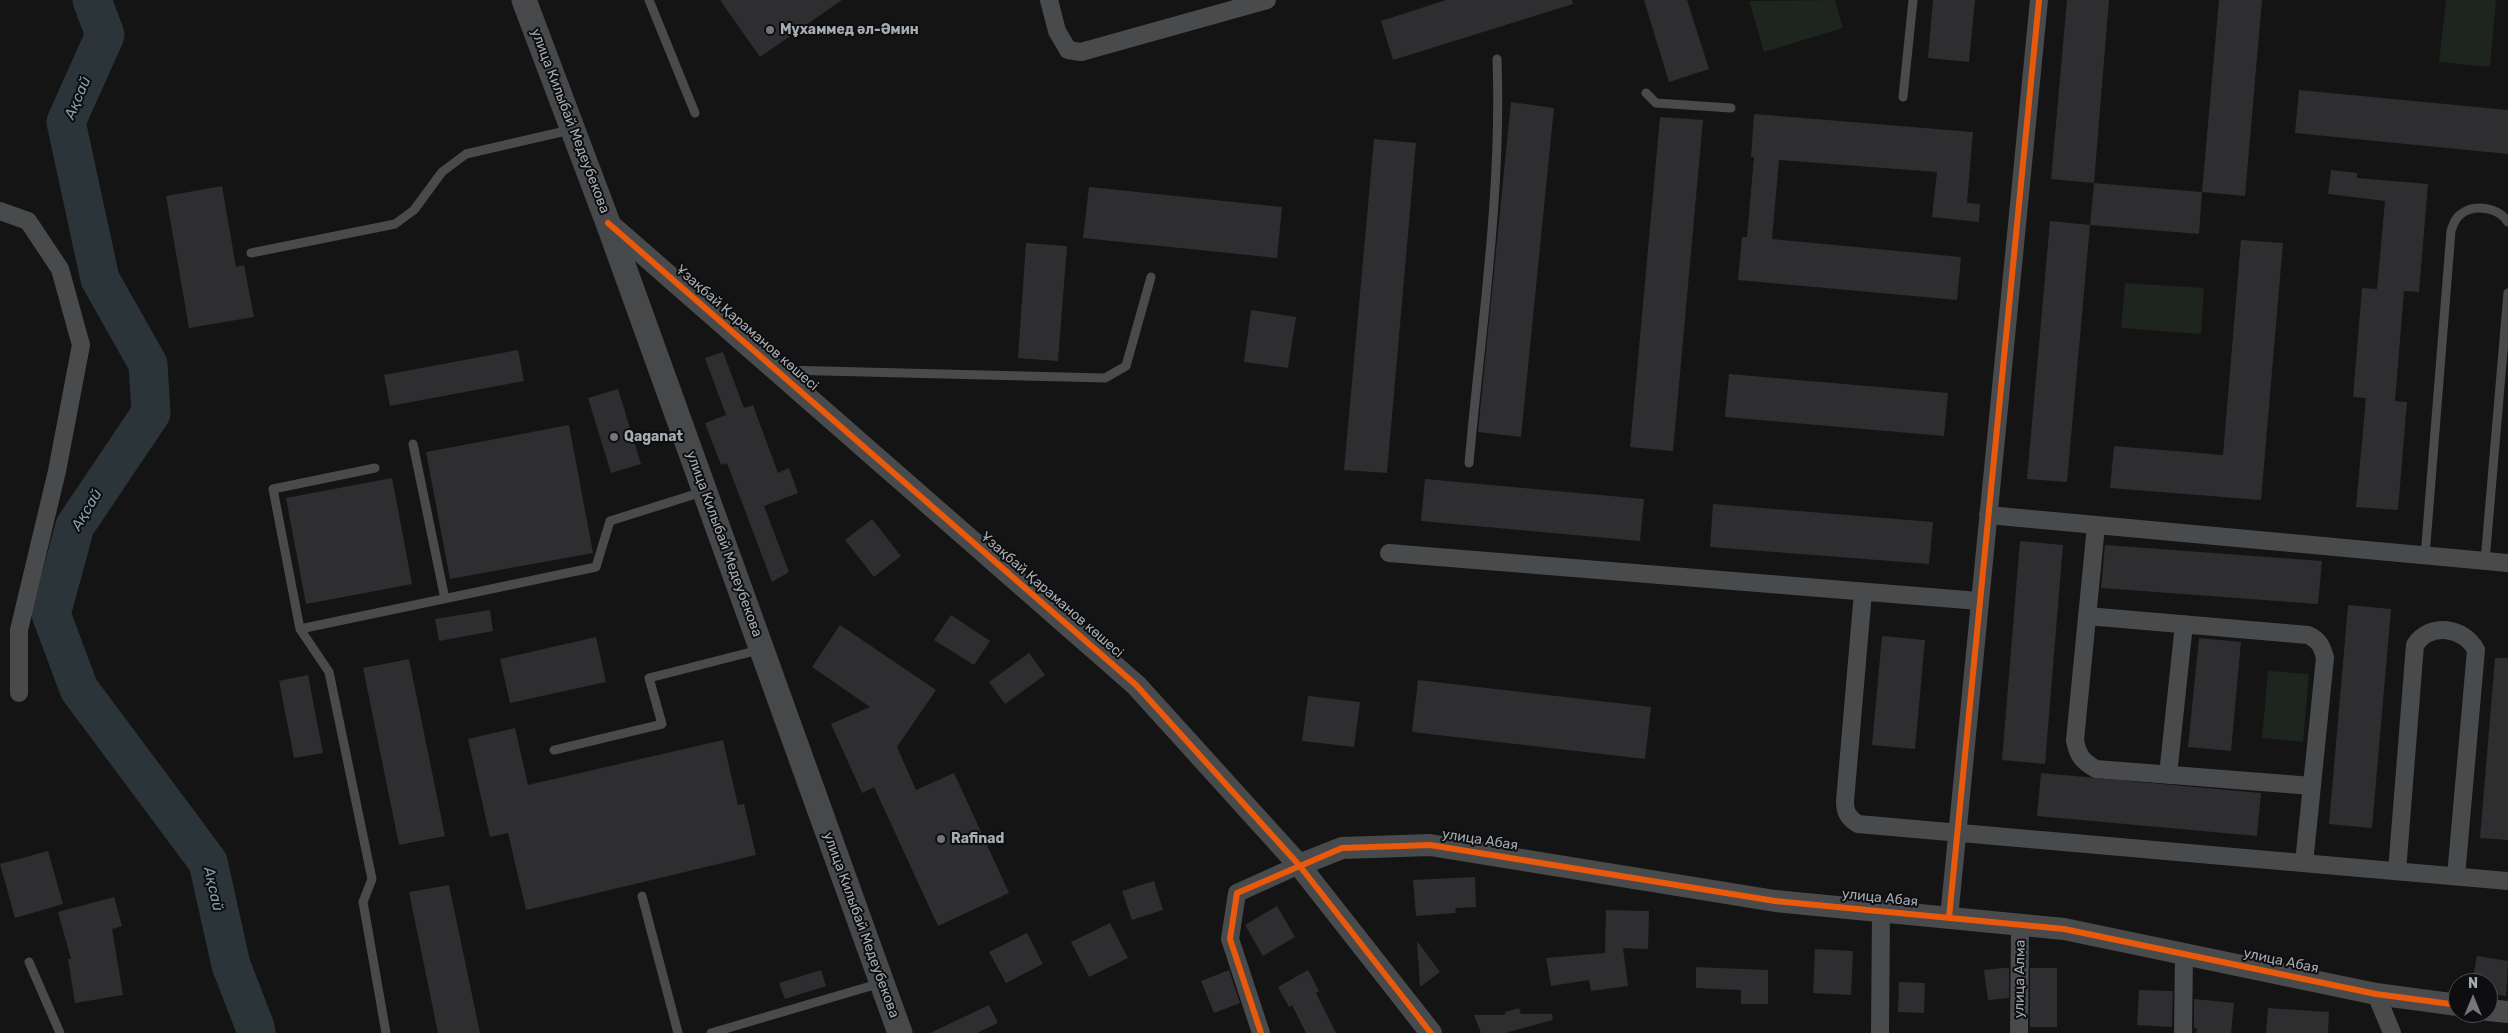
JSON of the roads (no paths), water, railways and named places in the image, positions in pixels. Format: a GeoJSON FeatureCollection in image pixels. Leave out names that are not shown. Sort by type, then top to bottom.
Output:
{"type":"FeatureCollection","features":[{"type":"Feature","properties":{"kind":"main road","name":"улица Килыбай Медеубекова"},"geometry":{"type":"LineString","coordinates":[[524,0],[608,223],[900,1033]]}},
{"type":"Feature","properties":{"kind":"street"},"geometry":{"type":"LineString","coordinates":[[1049,0],[1057,31],[1068,50],[1081,52],[1267,0]]}},
{"type":"Feature","properties":{"kind":"street"},"geometry":{"type":"LineString","coordinates":[[1948,918],[2039,0]]}},
{"type":"Feature","properties":{"kind":"street"},"geometry":{"type":"LineString","coordinates":[[0,211],[28,221],[60,269],[81,345],[57,471],[19,630],[19,693]]}},
{"type":"Feature","properties":{"kind":"street","name":"Ұзақбай Қараманов көшесі"},"geometry":{"type":"LineString","coordinates":[[608,223],[1136,686],[1299,865],[1431,1033]]}},
{"type":"Feature","properties":{"kind":"street"},"geometry":{"type":"LineString","coordinates":[[1988,516],[2508,563]]}},
{"type":"Feature","properties":{"kind":"street"},"geometry":{"type":"LineString","coordinates":[[2096,526],[2075,740],[2078,754],[2084,762],[2096,769],[2312,786]]}},
{"type":"Feature","properties":{"kind":"street"},"geometry":{"type":"LineString","coordinates":[[1389,553],[1979,601]]}},
{"type":"Feature","properties":{"kind":"street"},"geometry":{"type":"LineString","coordinates":[[1863,592],[1845,811],[1858,824],[2508,880]]}},
{"type":"Feature","properties":{"kind":"street"},"geometry":{"type":"LineString","coordinates":[[2087,616],[2308,634],[2316,639],[2322,647],[2325,658],[2304,863]]}},
{"type":"Feature","properties":{"kind":"street"},"geometry":{"type":"LineString","coordinates":[[2168,775],[2184,624]]}},
{"type":"Feature","properties":{"kind":"street"},"geometry":{"type":"LineString","coordinates":[[2397,871],[2416,645],[2420,638],[2428,633],[2437,631],[2458,632],[2466,636],[2476,650],[2456,876]]}},
{"type":"Feature","properties":{"kind":"street","name":"улица Абая"},"geometry":{"type":"LineString","coordinates":[[1299,865],[1342,848],[1430,845],[1775,901],[2064,929],[2376,994],[2448,1004]]}},
{"type":"Feature","properties":{"kind":"street"},"geometry":{"type":"LineString","coordinates":[[1261,1033],[1230,939],[1237,894],[1299,865]]}},
{"type":"Feature","properties":{"kind":"street"},"geometry":{"type":"LineString","coordinates":[[1880,1033],[1881,911]]}},
{"type":"Feature","properties":{"kind":"street","name":"улица Алма"},"geometry":{"type":"LineString","coordinates":[[2019,1033],[2020,925]]}},
{"type":"Feature","properties":{"kind":"street"},"geometry":{"type":"LineString","coordinates":[[2183,1033],[2184,954]]}},
{"type":"Feature","properties":{"kind":"street"},"geometry":{"type":"LineString","coordinates":[[2376,994],[2392,1033]]}},
{"type":"Feature","properties":{"kind":"lane"},"geometry":{"type":"LineString","coordinates":[[649,0],[695,113]]}},
{"type":"Feature","properties":{"kind":"lane"},"geometry":{"type":"LineString","coordinates":[[1903,97],[1913,0]]}},
{"type":"Feature","properties":{"kind":"lane"},"geometry":{"type":"LineString","coordinates":[[1469,463],[1492,230],[1500,120],[1497,58]]}},
{"type":"Feature","properties":{"kind":"lane"},"geometry":{"type":"LineString","coordinates":[[1646,93],[1656,103],[1731,108]]}},
{"type":"Feature","properties":{"kind":"lane"},"geometry":{"type":"LineString","coordinates":[[251,253],[395,224],[414,210],[442,172],[466,154],[573,129]]}},
{"type":"Feature","properties":{"kind":"lane"},"geometry":{"type":"LineString","coordinates":[[2425,556],[2451,231],[2460,214],[2468,210],[2493,210],[2504,216],[2508,222]]}},
{"type":"Feature","properties":{"kind":"lane"},"geometry":{"type":"LineString","coordinates":[[775,370],[1105,378],[1126,366],[1150,277]]}},
{"type":"Feature","properties":{"kind":"lane"},"geometry":{"type":"LineString","coordinates":[[2485,561],[2508,293]]}},
{"type":"Feature","properties":{"kind":"lane"},"geometry":{"type":"LineString","coordinates":[[413,444],[445,599]]}},
{"type":"Feature","properties":{"kind":"lane"},"geometry":{"type":"LineString","coordinates":[[375,468],[273,489],[300,629],[329,672],[372,880],[363,902],[386,1033]]}},
{"type":"Feature","properties":{"kind":"lane"},"geometry":{"type":"LineString","coordinates":[[300,629],[596,567],[610,521],[705,491]]}},
{"type":"Feature","properties":{"kind":"lane"},"geometry":{"type":"LineString","coordinates":[[554,750],[662,724],[649,678],[762,650]]}},
{"type":"Feature","properties":{"kind":"lane"},"geometry":{"type":"LineString","coordinates":[[642,896],[678,1033]]}},
{"type":"Feature","properties":{"kind":"lane"},"geometry":{"type":"LineString","coordinates":[[29,962],[60,1033]]}},
{"type":"Feature","properties":{"kind":"lane"},"geometry":{"type":"LineString","coordinates":[[711,1033],[882,983]]}},
{"type":"Feature","properties":{"kind":"waterway","name":"Ақсай"},"geometry":{"type":"LineString","coordinates":[[92,0],[105,35],[66,122],[100,279],[148,364],[151,413],[75,526],[51,614],[79,689],[208,862],[231,965],[256,1033]]}},
{"type":"Feature","properties":{"kind":"place","name":"Мұхаммед әл-Әмин"},"geometry":{"type":"Point","coordinates":[770,30]}},
{"type":"Feature","properties":{"kind":"place","name":"Qaganat"},"geometry":{"type":"Point","coordinates":[614,437]}},
{"type":"Feature","properties":{"kind":"place","name":"Rafinad"},"geometry":{"type":"Point","coordinates":[941,839]}}]}
